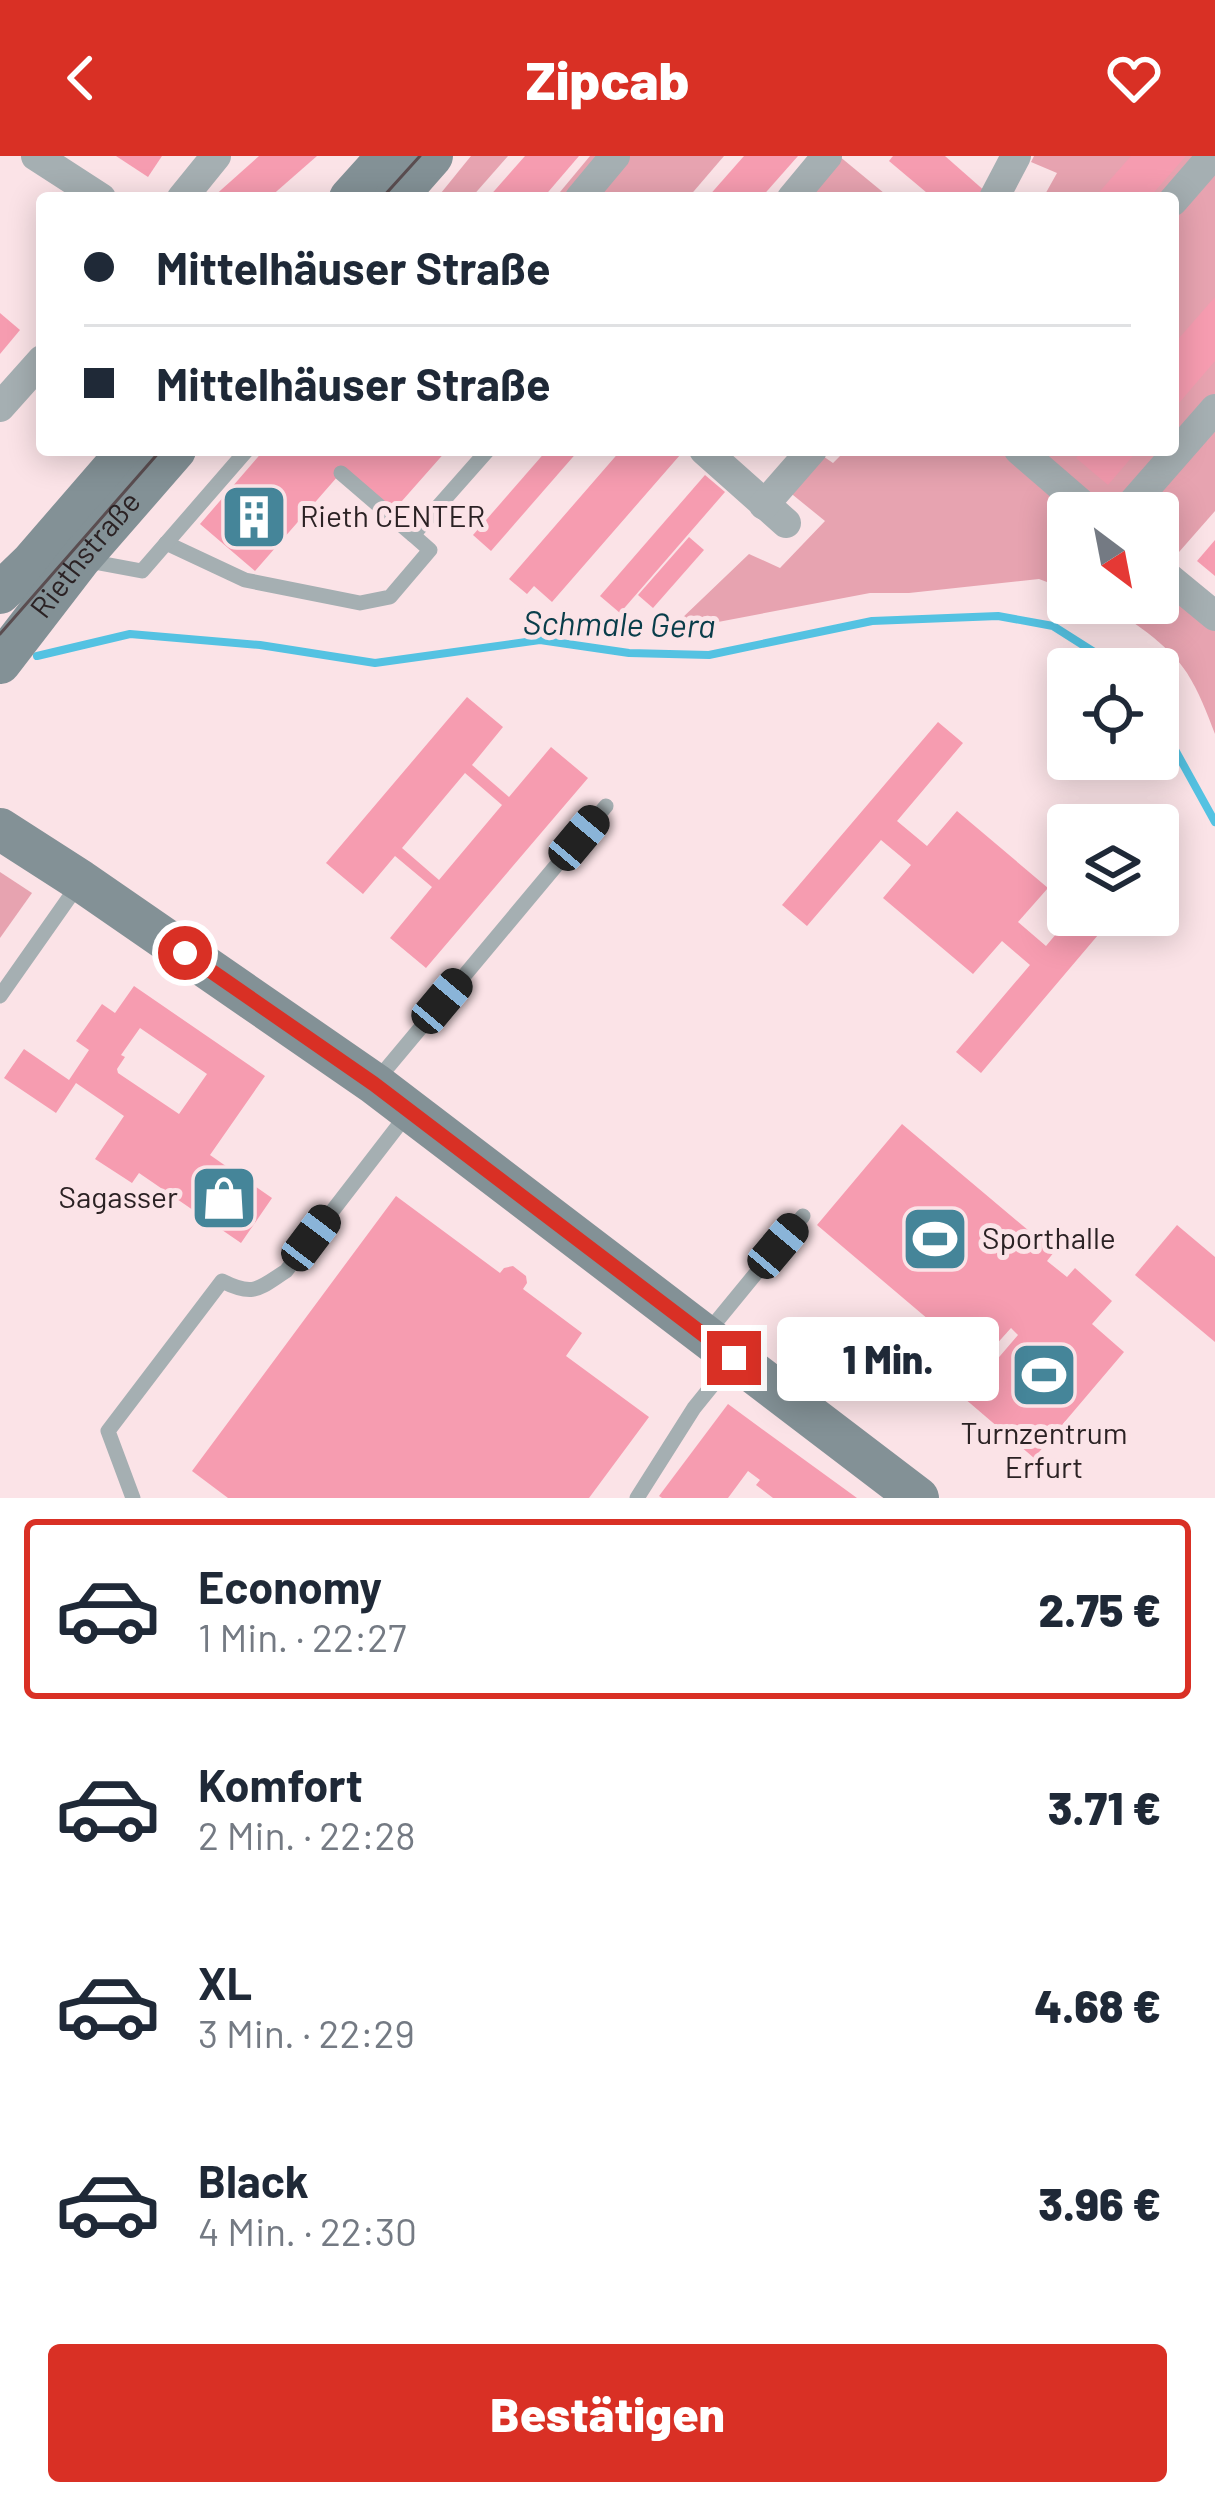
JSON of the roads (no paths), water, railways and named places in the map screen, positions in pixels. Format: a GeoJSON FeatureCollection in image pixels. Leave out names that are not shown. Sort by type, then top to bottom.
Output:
{"type":"FeatureCollection","features":[{"type":"Feature","properties":{"kind":"main road"},"geometry":{"type":"LineString","coordinates":[[386,185],[432,156]]}},
{"type":"Feature","properties":{"kind":"main road","name":"Riethstraße"},"geometry":{"type":"LineString","coordinates":[[0,593],[124,456]]}},
{"type":"Feature","properties":{"kind":"main road","name":"Riethstraße"},"geometry":{"type":"LineString","coordinates":[[0,663],[80,559],[171,456]]}},
{"type":"Feature","properties":{"kind":"main road"},"geometry":{"type":"LineString","coordinates":[[0,830],[374,1084],[918,1498]]}},
{"type":"Feature","properties":{"kind":"street"},"geometry":{"type":"LineString","coordinates":[[36,156],[92,192]]}},
{"type":"Feature","properties":{"kind":"street"},"geometry":{"type":"LineString","coordinates":[[187,192],[216,156]]}},
{"type":"Feature","properties":{"kind":"street"},"geometry":{"type":"LineString","coordinates":[[585,192],[615,156]]}},
{"type":"Feature","properties":{"kind":"street"},"geometry":{"type":"LineString","coordinates":[[797,192],[827,156]]}},
{"type":"Feature","properties":{"kind":"street"},"geometry":{"type":"LineString","coordinates":[[997,192],[1016,156]]}},
{"type":"Feature","properties":{"kind":"street"},"geometry":{"type":"LineString","coordinates":[[1179,194],[1212,156]]}},
{"type":"Feature","properties":{"kind":"street"},"geometry":{"type":"LineString","coordinates":[[0,407],[36,367]]}},
{"type":"Feature","properties":{"kind":"street"},"geometry":{"type":"LineString","coordinates":[[1179,450],[1215,409]]}},
{"type":"Feature","properties":{"kind":"street"},"geometry":{"type":"LineString","coordinates":[[711,456],[775,514],[809,456]]}},
{"type":"Feature","properties":{"kind":"street"},"geometry":{"type":"LineString","coordinates":[[1026,456],[1068,492]]}},
{"type":"Feature","properties":{"kind":"street"},"geometry":{"type":"LineString","coordinates":[[1142,492],[1174,456]]}},
{"type":"Feature","properties":{"kind":"street"},"geometry":{"type":"LineString","coordinates":[[1179,586],[1215,616]]}},
{"type":"Feature","properties":{"kind":"lane"},"geometry":{"type":"LineString","coordinates":[[80,559],[142,571],[242,456]]}},
{"type":"Feature","properties":{"kind":"lane"},"geometry":{"type":"LineString","coordinates":[[413,535],[483,456]]}},
{"type":"Feature","properties":{"kind":"lane"},"geometry":{"type":"LineString","coordinates":[[166,543],[244,580],[361,603],[390,597],[430,550],[341,472]]}},
{"type":"Feature","properties":{"kind":"lane"},"geometry":{"type":"LineString","coordinates":[[374,1084],[606,806]]}},
{"type":"Feature","properties":{"kind":"lane"},"geometry":{"type":"LineString","coordinates":[[0,996],[81,881]]}},
{"type":"Feature","properties":{"kind":"lane"},"geometry":{"type":"LineString","coordinates":[[133,1498],[108,1431],[222,1281],[243,1291],[261,1287],[286,1271],[409,1111]]}},
{"type":"Feature","properties":{"kind":"lane"},"geometry":{"type":"LineString","coordinates":[[637,1498],[694,1408],[719,1347],[803,1216]]}},
{"type":"Feature","properties":{"kind":"waterway","name":"Schmale Gera"},"geometry":{"type":"LineString","coordinates":[[37,656],[130,634],[260,645],[375,663],[540,640],[629,653],[709,655],[872,621],[998,616],[1053,626],[1088,648]]}},
{"type":"Feature","properties":{"kind":"waterway","name":"Schmale Gera"},"geometry":{"type":"LineString","coordinates":[[1179,757],[1215,822]]}},
{"type":"Feature","properties":{"kind":"tram line"},"geometry":{"type":"LineString","coordinates":[[387,192],[420,156]]}},
{"type":"Feature","properties":{"kind":"tram line"},"geometry":{"type":"LineString","coordinates":[[0,634],[156,456]]}},
{"type":"Feature","properties":{"kind":"place","name":"Rieth CENTER"},"geometry":{"type":"Point","coordinates":[254,517]}},
{"type":"Feature","properties":{"kind":"place","name":"Sagasser"},"geometry":{"type":"Point","coordinates":[224,1198]}},
{"type":"Feature","properties":{"kind":"place","name":"Sporthalle"},"geometry":{"type":"Point","coordinates":[935,1239]}},
{"type":"Feature","properties":{"kind":"place","name":"Turnzentrum Erfurt"},"geometry":{"type":"Point","coordinates":[1044,1375]}}]}
